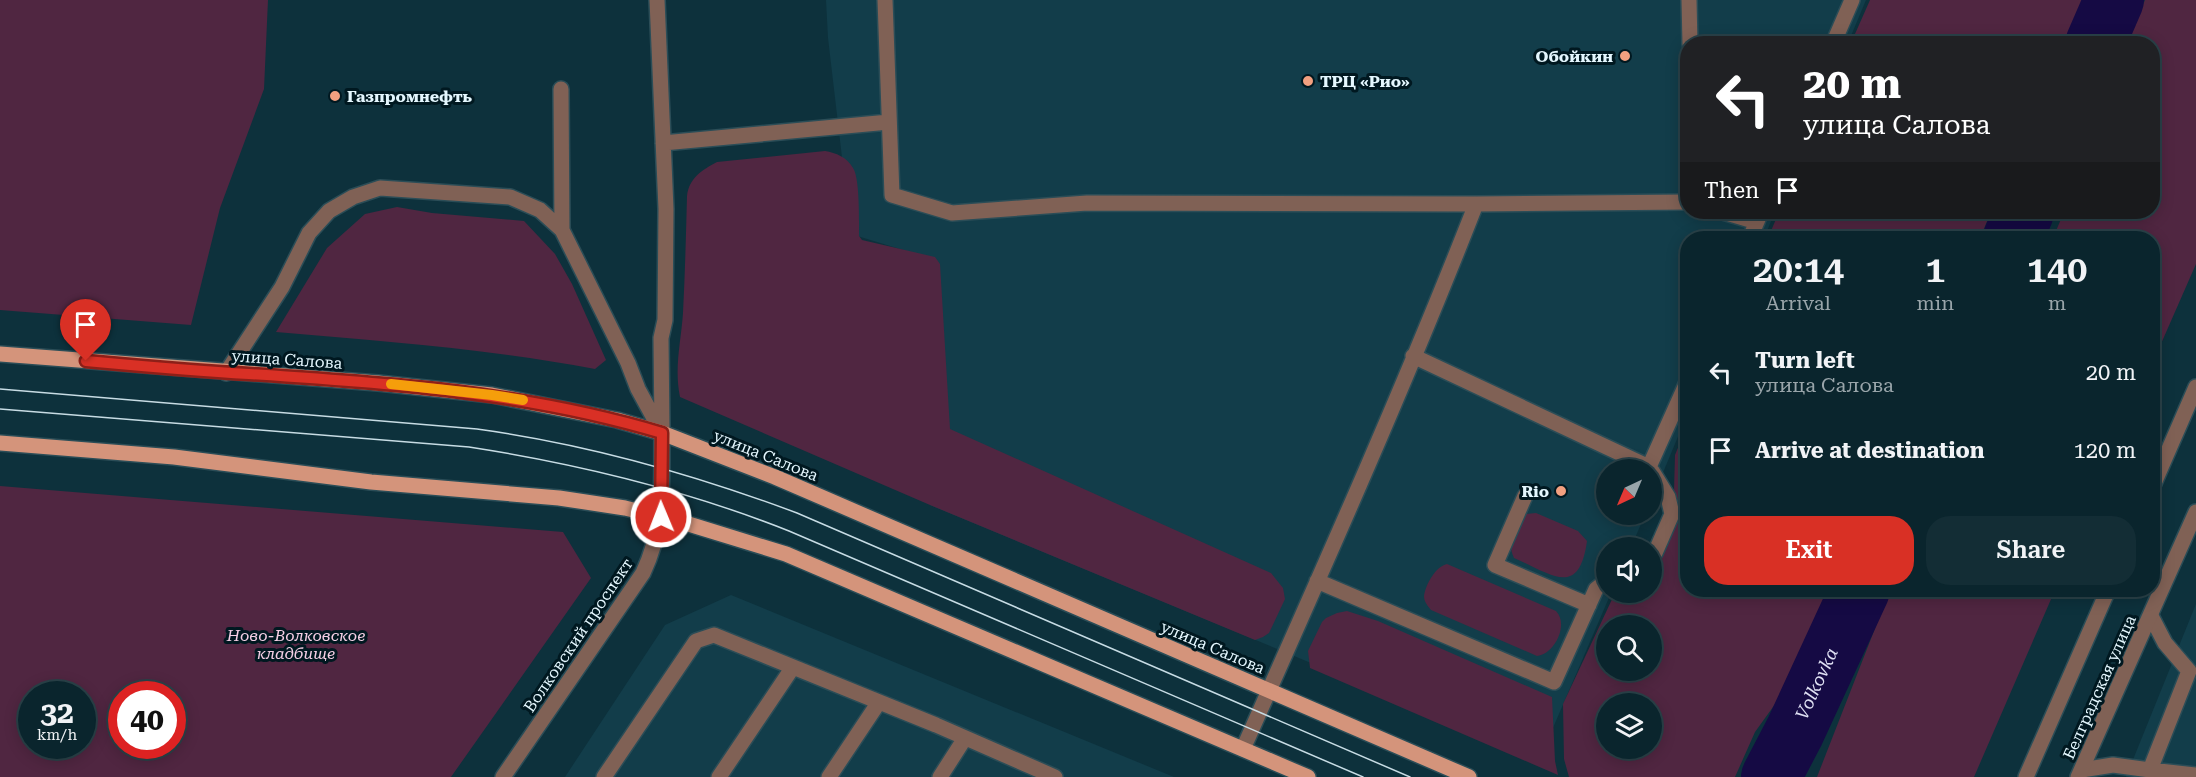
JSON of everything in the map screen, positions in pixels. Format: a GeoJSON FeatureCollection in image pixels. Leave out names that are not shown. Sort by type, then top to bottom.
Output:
{"type":"FeatureCollection","features":[{"type":"Feature","properties":{"kind":"main road","name":"улица Салова"},"geometry":{"type":"LineString","coordinates":[[0,354],[378,383],[492,395],[573,409],[662,433],[775,477],[1469,777]]}},
{"type":"Feature","properties":{"kind":"main road"},"geometry":{"type":"LineString","coordinates":[[0,443],[174,457],[371,482],[559,498],[605,504],[661,517],[786,554],[1308,777]]}},
{"type":"Feature","properties":{"kind":"street","name":"Волковский проспект"},"geometry":{"type":"LineString","coordinates":[[504,777],[643,573],[653,551],[661,517],[661,338],[665,320],[666,209],[657,0]]}},
{"type":"Feature","properties":{"kind":"street"},"geometry":{"type":"LineString","coordinates":[[885,0],[892,195],[952,213],[1087,204],[1680,202]]}},
{"type":"Feature","properties":{"kind":"street"},"geometry":{"type":"LineString","coordinates":[[1689,0],[1690,36]]}},
{"type":"Feature","properties":{"kind":"street"},"geometry":{"type":"LineString","coordinates":[[1836,36],[1852,0]]}},
{"type":"Feature","properties":{"kind":"street"},"geometry":{"type":"LineString","coordinates":[[561,89],[562,230]]}},
{"type":"Feature","properties":{"kind":"street"},"geometry":{"type":"LineString","coordinates":[[663,142],[889,122]]}},
{"type":"Feature","properties":{"kind":"street"},"geometry":{"type":"LineString","coordinates":[[226,373],[282,287],[309,233],[328,211],[353,197],[380,188],[510,197],[540,210],[562,230],[628,363],[638,389],[662,433]]}},
{"type":"Feature","properties":{"kind":"street"},"geometry":{"type":"LineString","coordinates":[[1243,749],[1413,356],[1476,204]]}},
{"type":"Feature","properties":{"kind":"street"},"geometry":{"type":"LineString","coordinates":[[1413,356],[1629,459]]}},
{"type":"Feature","properties":{"kind":"street"},"geometry":{"type":"LineString","coordinates":[[2160,470],[2196,387]]}},
{"type":"Feature","properties":{"kind":"street"},"geometry":{"type":"LineString","coordinates":[[1654,459],[1680,399]]}},
{"type":"Feature","properties":{"kind":"street"},"geometry":{"type":"LineString","coordinates":[[1661,537],[1672,514],[1668,497],[1662,488]]}},
{"type":"Feature","properties":{"kind":"street"},"geometry":{"type":"LineString","coordinates":[[1525,496],[1495,565],[1589,605]]}},
{"type":"Feature","properties":{"kind":"street","name":"Белградская улица"},"geometry":{"type":"LineString","coordinates":[[2160,595],[2196,512]]}},
{"type":"Feature","properties":{"kind":"street"},"geometry":{"type":"LineString","coordinates":[[1317,580],[1554,682],[1596,589]]}},
{"type":"Feature","properties":{"kind":"street","name":"Белградская улица"},"geometry":{"type":"LineString","coordinates":[[2026,777],[2105,597]]}},
{"type":"Feature","properties":{"kind":"street","name":"Белградская улица"},"geometry":{"type":"LineString","coordinates":[[2080,773],[2159,597]]}},
{"type":"Feature","properties":{"kind":"street"},"geometry":{"type":"LineString","coordinates":[[2150,770],[2193,672],[2165,643],[2151,616]]}},
{"type":"Feature","properties":{"kind":"street"},"geometry":{"type":"LineString","coordinates":[[604,777],[696,641],[714,635],[879,702],[1051,776]]}},
{"type":"Feature","properties":{"kind":"street"},"geometry":{"type":"LineString","coordinates":[[719,777],[793,667]]}},
{"type":"Feature","properties":{"kind":"street"},"geometry":{"type":"LineString","coordinates":[[829,777],[879,702]]}},
{"type":"Feature","properties":{"kind":"street"},"geometry":{"type":"LineString","coordinates":[[940,777],[965,738]]}},
{"type":"Feature","properties":{"kind":"street"},"geometry":{"type":"LineString","coordinates":[[2080,773],[2113,765],[2196,775]]}},
{"type":"Feature","properties":{"kind":"shaded area"},"geometry":{"type":"Polygon","coordinates":[[[826,0],[1866,0],[1851,36],[1680,36],[1680,219],[1772,219],[1767,231],[1680,231],[1680,432],[1662,475],[1662,459],[1596,459],[1596,525],[1641,525],[1635,537],[1596,537],[1596,603],[1607,603],[1602,615],[1596,615],[1596,628],[1540,758],[930,505],[926,257],[851,234],[828,38],[826,0]]]}},
{"type":"Feature","properties":{"kind":"shaded area"},"geometry":{"type":"Polygon","coordinates":[[[731,595],[1174,777],[565,777],[665,625],[731,595]]]}},
{"type":"Feature","properties":{"kind":"shaded area"},"geometry":{"type":"Polygon","coordinates":[[[2196,604],[2196,777],[2126,777],[2196,604]]]}},
{"type":"Feature","properties":{"kind":"green space"},"geometry":{"type":"Polygon","coordinates":[[[0,0],[268,0],[264,89],[220,208],[191,325],[0,310],[0,0]]]}},
{"type":"Feature","properties":{"kind":"green space"},"geometry":{"type":"Polygon","coordinates":[[[1870,0],[2083,0],[2067,36],[1854,36],[1870,0]]]}},
{"type":"Feature","properties":{"kind":"green space"},"geometry":{"type":"Polygon","coordinates":[[[2145,0],[2196,0],[2196,264],[2160,346],[2160,231],[2056,231],[2061,219],[2160,219],[2160,36],[2130,36],[2145,0]]]}},
{"type":"Feature","properties":{"kind":"green space"},"geometry":{"type":"Polygon","coordinates":[[[825,151],[844,158],[851,164],[855,173],[859,200],[859,236],[862,240],[935,257],[940,264],[950,429],[1271,573],[1283,588],[1285,599],[1269,633],[1255,640],[930,505],[680,397],[678,365],[683,313],[687,196],[690,184],[701,172],[717,162],[825,151]]]}},
{"type":"Feature","properties":{"kind":"green space"},"geometry":{"type":"Polygon","coordinates":[[[397,207],[432,213],[524,221],[555,254],[572,284],[606,360],[595,369],[476,351],[276,332],[327,248],[365,214],[397,207]]]}},
{"type":"Feature","properties":{"kind":"green space"},"geometry":{"type":"Polygon","coordinates":[[[1776,219],[1988,219],[1983,231],[1771,231],[1776,219]]]}},
{"type":"Feature","properties":{"kind":"green space"},"geometry":{"type":"Polygon","coordinates":[[[1680,443],[1680,515],[1679,502],[1674,492],[1675,455],[1680,443]]]}},
{"type":"Feature","properties":{"kind":"green space","name":"Ново-Волковское кладбище"},"geometry":{"type":"Polygon","coordinates":[[[0,486],[563,532],[591,578],[451,777],[0,777],[0,486]]]}},
{"type":"Feature","properties":{"kind":"green space"},"geometry":{"type":"Polygon","coordinates":[[[1536,513],[1578,531],[1587,541],[1583,559],[1577,570],[1570,576],[1551,575],[1514,558],[1511,546],[1512,535],[1526,514],[1536,513]]]}},
{"type":"Feature","properties":{"kind":"green space"},"geometry":{"type":"Polygon","coordinates":[[[1680,515],[1680,597],[1832,597],[1793,679],[1755,732],[1735,777],[1569,777],[1564,759],[1563,704],[1596,633],[1596,681],[1662,681],[1662,615],[1605,615],[1610,603],[1662,603],[1662,553],[1680,515]]]}},
{"type":"Feature","properties":{"kind":"green space"},"geometry":{"type":"Polygon","coordinates":[[[1447,564],[1556,611],[1561,623],[1558,638],[1554,644],[1544,654],[1537,656],[1431,610],[1424,598],[1427,586],[1435,572],[1447,564]]]}},
{"type":"Feature","properties":{"kind":"green space"},"geometry":{"type":"Polygon","coordinates":[[[1887,597],[2052,597],[1974,777],[1817,777],[1887,597]]]}},
{"type":"Feature","properties":{"kind":"green space"},"geometry":{"type":"Polygon","coordinates":[[[1347,611],[1378,621],[1552,697],[1555,761],[1558,775],[1310,668],[1308,651],[1322,622],[1337,613],[1347,611]]]}},
{"type":"Feature","properties":{"kind":"waterway","name":"Volkovka"},"geometry":{"type":"LineString","coordinates":[[2098,36],[2114,0]]}},
{"type":"Feature","properties":{"kind":"waterway","name":"Volkovka"},"geometry":{"type":"LineString","coordinates":[[2016,231],[2021,219]]}},
{"type":"Feature","properties":{"kind":"waterway","name":"Volkovka"},"geometry":{"type":"LineString","coordinates":[[1771,777],[1795,731],[1857,597]]}},
{"type":"Feature","properties":{"kind":"tram line"},"geometry":{"type":"LineString","coordinates":[[0,389],[477,429],[559,443],[679,473],[797,513],[1410,777]]}},
{"type":"Feature","properties":{"kind":"tram line"},"geometry":{"type":"LineString","coordinates":[[0,409],[469,447],[632,480],[711,503],[789,531],[1363,777]]}},
{"type":"Feature","properties":{"kind":"slow traffic"},"geometry":{"type":"LineString","coordinates":[[391,384],[523,400]]}},
{"type":"Feature","properties":{"kind":"place","name":"Обойкин"},"geometry":{"type":"Point","coordinates":[1625,56]}},
{"type":"Feature","properties":{"kind":"place","name":"ТРЦ «Рио»"},"geometry":{"type":"Point","coordinates":[1308,81]}},
{"type":"Feature","properties":{"kind":"place","name":"Газпромнефть"},"geometry":{"type":"Point","coordinates":[335,96]}},
{"type":"Feature","properties":{"kind":"place","name":"Rio"},"geometry":{"type":"Point","coordinates":[1561,491]}},
{"type":"Feature","properties":{"kind":"route"},"geometry":{"type":"LineString","coordinates":[[86,361],[378,383],[492,395],[573,409],[617,420],[662,433],[661,517]]}}]}
